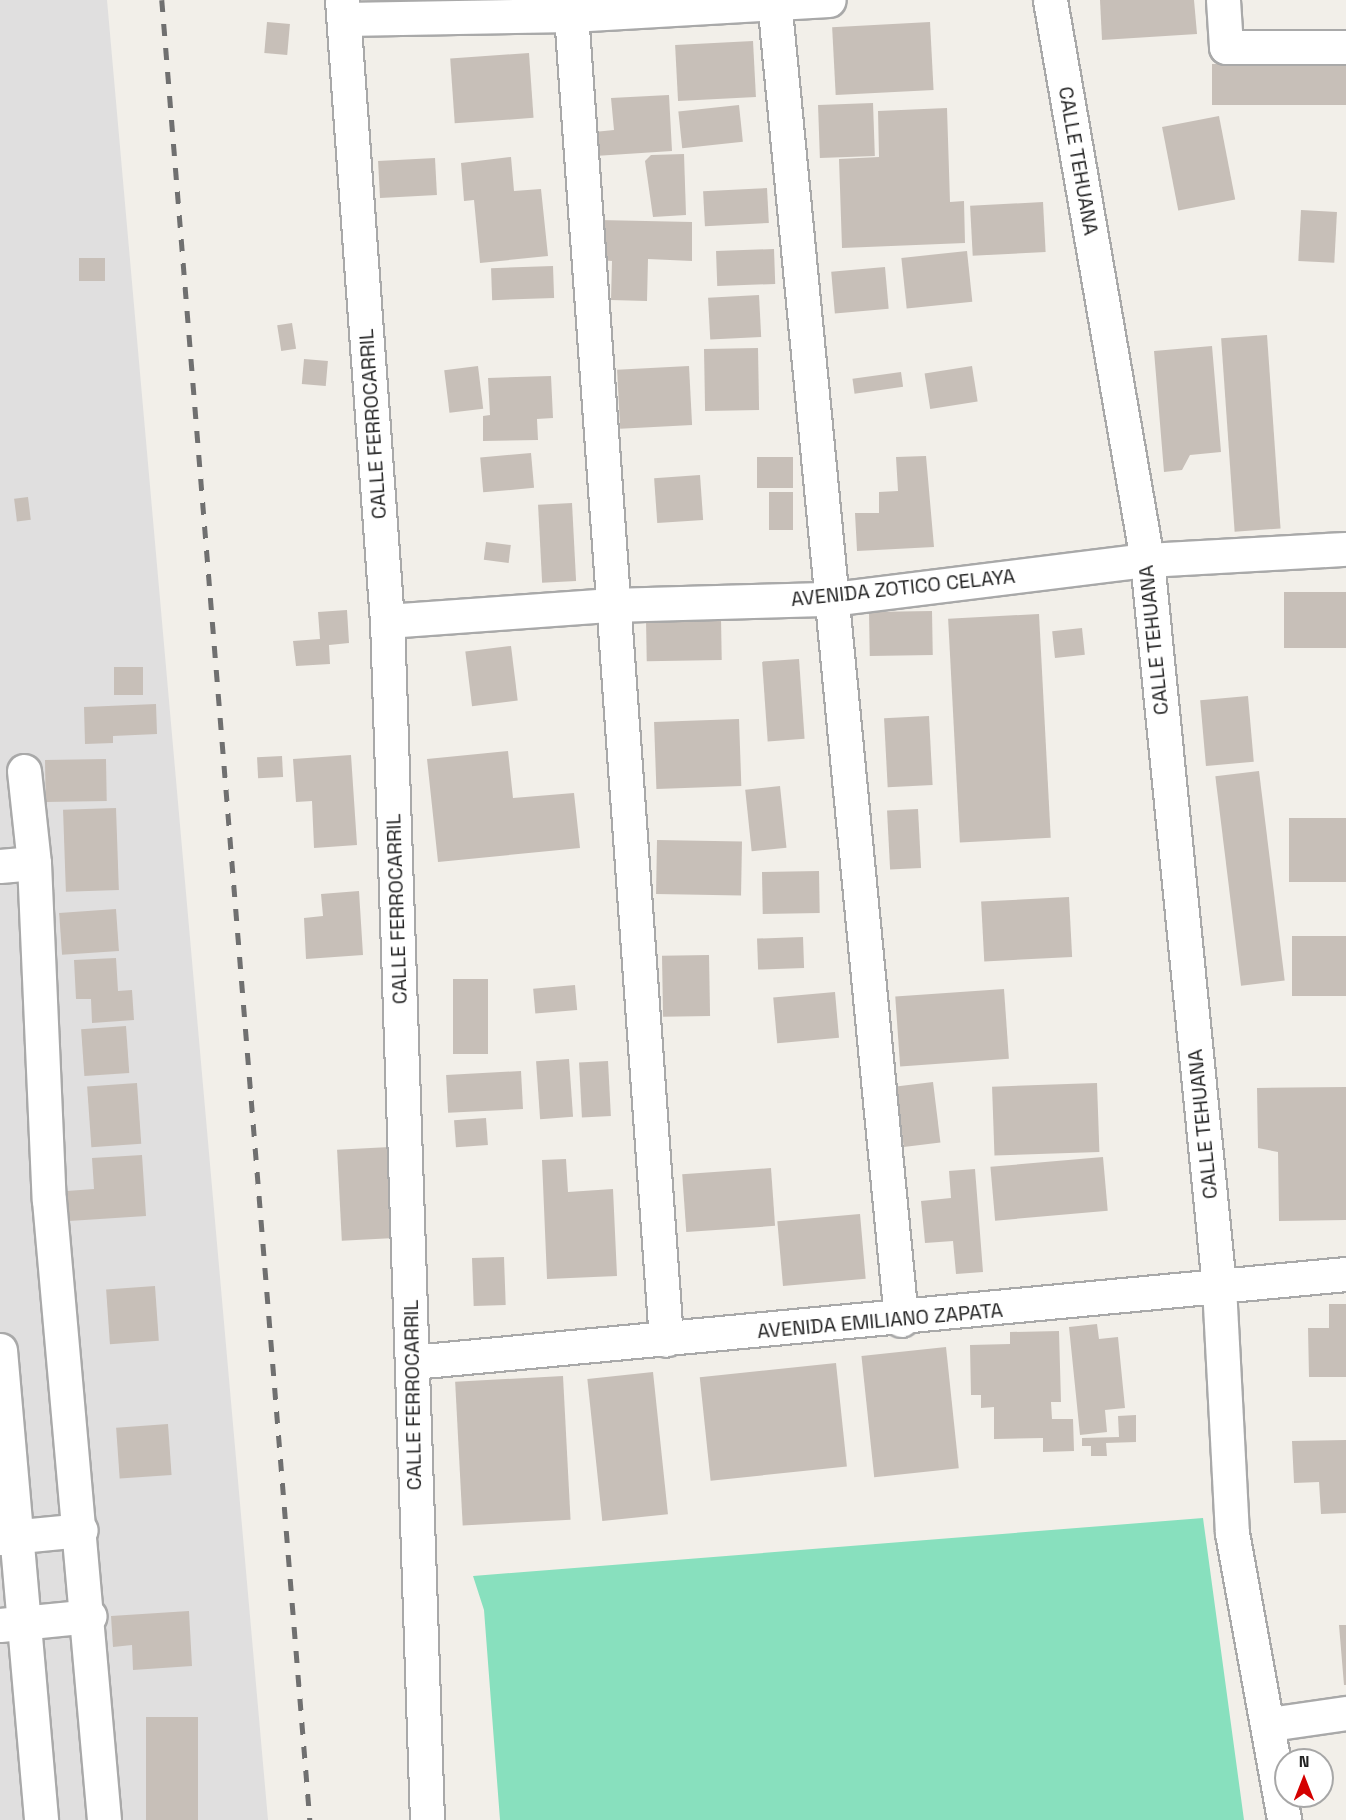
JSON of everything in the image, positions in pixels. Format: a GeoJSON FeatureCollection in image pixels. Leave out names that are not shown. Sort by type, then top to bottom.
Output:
{"type":"FeatureCollection","features":[{"type":"Feature","properties":{"kind":"street"},"geometry":{"type":"LineString","coordinates":[[343,10],[829,0]]}},
{"type":"Feature","properties":{"kind":"street","name":"CALLE TEHUANA"},"geometry":{"type":"LineString","coordinates":[[1050,0],[1147,560],[1219,1286],[1232,1533],[1270,1724],[1284,1820]]}},
{"type":"Feature","properties":{"kind":"street"},"geometry":{"type":"LineString","coordinates":[[1223,0],[1226,46],[1346,47]]}},
{"type":"Feature","properties":{"kind":"street"},"geometry":{"type":"LineString","coordinates":[[774,2],[900,1320]]}},
{"type":"Feature","properties":{"kind":"street"},"geometry":{"type":"LineString","coordinates":[[571,7],[666,1340]]}},
{"type":"Feature","properties":{"kind":"street","name":"CALLE FERROCARRIL"},"geometry":{"type":"LineString","coordinates":[[343,10],[387,621],[414,1362],[427,1820]]}},
{"type":"Feature","properties":{"kind":"street","name":"AVENIDA ZOTICO CELAYA"},"geometry":{"type":"LineString","coordinates":[[387,621],[612,606],[832,599],[1147,560],[1346,549]]}},
{"type":"Feature","properties":{"kind":"street"},"geometry":{"type":"LineString","coordinates":[[24,771],[34,863],[49,1200],[90,1616],[104,1820]]}},
{"type":"Feature","properties":{"kind":"street"},"geometry":{"type":"LineString","coordinates":[[0,866],[34,863]]}},
{"type":"Feature","properties":{"kind":"street","name":"AVENIDA EMILIANO ZAPATA"},"geometry":{"type":"LineString","coordinates":[[414,1362],[900,1320],[1346,1274]]}},
{"type":"Feature","properties":{"kind":"street"},"geometry":{"type":"LineString","coordinates":[[0,1350],[12,1624],[41,1820]]}},
{"type":"Feature","properties":{"kind":"street"},"geometry":{"type":"LineString","coordinates":[[8,1537],[81,1530]]}},
{"type":"Feature","properties":{"kind":"street"},"geometry":{"type":"LineString","coordinates":[[12,1624],[90,1616]]}},
{"type":"Feature","properties":{"kind":"street"},"geometry":{"type":"LineString","coordinates":[[1270,1724],[1346,1713]]}},
{"type":"Feature","properties":{"kind":"shaded area"},"geometry":{"type":"Polygon","coordinates":[[[0,0],[107,0],[268,1820],[0,1820],[0,0]]]}},
{"type":"Feature","properties":{"kind":"green space"},"geometry":{"type":"Polygon","coordinates":[[[1203,1518],[1244,1820],[500,1820],[484,1610],[473,1576],[1203,1518]]]}},
{"type":"Feature","properties":{"kind":"building"},"geometry":{"type":"Polygon","coordinates":[[[1100,0],[1194,0],[1197,34],[1102,40],[1100,0]]]}},
{"type":"Feature","properties":{"kind":"building"},"geometry":{"type":"Polygon","coordinates":[[[267,22],[290,24],[287,55],[264,53],[267,22]]]}},
{"type":"Feature","properties":{"kind":"building"},"geometry":{"type":"Polygon","coordinates":[[[930,22],[934,90],[836,95],[832,27],[930,22]]]}},
{"type":"Feature","properties":{"kind":"building"},"geometry":{"type":"Polygon","coordinates":[[[753,41],[756,97],[678,101],[675,45],[753,41]]]}},
{"type":"Feature","properties":{"kind":"building"},"geometry":{"type":"Polygon","coordinates":[[[529,53],[534,118],[455,123],[450,59],[529,53]]]}},
{"type":"Feature","properties":{"kind":"building"},"geometry":{"type":"Polygon","coordinates":[[[1212,64],[1346,64],[1346,105],[1212,105],[1212,64]]]}},
{"type":"Feature","properties":{"kind":"building"},"geometry":{"type":"Polygon","coordinates":[[[669,95],[672,151],[595,156],[594,132],[614,130],[611,98],[669,95]]]}},
{"type":"Feature","properties":{"kind":"building"},"geometry":{"type":"Polygon","coordinates":[[[873,103],[875,156],[820,158],[818,105],[873,103]]]}},
{"type":"Feature","properties":{"kind":"building"},"geometry":{"type":"Polygon","coordinates":[[[739,105],[743,142],[682,148],[678,111],[739,105]]]}},
{"type":"Feature","properties":{"kind":"building"},"geometry":{"type":"Polygon","coordinates":[[[947,108],[950,202],[964,201],[965,243],[842,248],[839,159],[879,157],[878,111],[947,108]]]}},
{"type":"Feature","properties":{"kind":"building"},"geometry":{"type":"Polygon","coordinates":[[[1219,116],[1235,199],[1178,211],[1162,127],[1219,116]]]}},
{"type":"Feature","properties":{"kind":"building"},"geometry":{"type":"Polygon","coordinates":[[[684,154],[686,215],[653,217],[645,161],[651,155],[684,154]]]}},
{"type":"Feature","properties":{"kind":"building"},"geometry":{"type":"Polygon","coordinates":[[[511,157],[514,191],[541,189],[548,256],[480,263],[474,200],[464,201],[461,163],[511,157]]]}},
{"type":"Feature","properties":{"kind":"building"},"geometry":{"type":"Polygon","coordinates":[[[435,158],[437,195],[380,198],[378,161],[435,158]]]}},
{"type":"Feature","properties":{"kind":"building"},"geometry":{"type":"Polygon","coordinates":[[[767,188],[769,223],[705,226],[703,191],[767,188]]]}},
{"type":"Feature","properties":{"kind":"building"},"geometry":{"type":"Polygon","coordinates":[[[1043,202],[1046,252],[973,256],[970,206],[1043,202]]]}},
{"type":"Feature","properties":{"kind":"building"},"geometry":{"type":"Polygon","coordinates":[[[1301,210],[1337,212],[1334,263],[1298,261],[1301,210]]]}},
{"type":"Feature","properties":{"kind":"building"},"geometry":{"type":"Polygon","coordinates":[[[599,220],[692,222],[692,261],[648,259],[647,301],[611,300],[612,261],[598,260],[599,220]]]}},
{"type":"Feature","properties":{"kind":"building"},"geometry":{"type":"Polygon","coordinates":[[[774,249],[775,284],[717,286],[716,251],[774,249]]]}},
{"type":"Feature","properties":{"kind":"building"},"geometry":{"type":"Polygon","coordinates":[[[967,251],[972,302],[907,309],[901,258],[967,251]]]}},
{"type":"Feature","properties":{"kind":"building"},"geometry":{"type":"Polygon","coordinates":[[[79,258],[105,258],[105,281],[79,281],[79,258]]]}},
{"type":"Feature","properties":{"kind":"building"},"geometry":{"type":"Polygon","coordinates":[[[553,266],[554,298],[492,300],[491,268],[553,266]]]}},
{"type":"Feature","properties":{"kind":"building"},"geometry":{"type":"Polygon","coordinates":[[[885,267],[889,309],[835,314],[831,272],[885,267]]]}},
{"type":"Feature","properties":{"kind":"building"},"geometry":{"type":"Polygon","coordinates":[[[759,295],[761,337],[710,340],[708,298],[759,295]]]}},
{"type":"Feature","properties":{"kind":"building"},"geometry":{"type":"Polygon","coordinates":[[[292,323],[296,349],[281,351],[277,325],[292,323]]]}},
{"type":"Feature","properties":{"kind":"building"},"geometry":{"type":"Polygon","coordinates":[[[1267,335],[1281,529],[1235,532],[1221,338],[1267,335]]]}},
{"type":"Feature","properties":{"kind":"building"},"geometry":{"type":"Polygon","coordinates":[[[1212,346],[1221,452],[1190,455],[1182,470],[1164,472],[1154,351],[1212,346]]]}},
{"type":"Feature","properties":{"kind":"building"},"geometry":{"type":"Polygon","coordinates":[[[758,348],[759,410],[705,411],[704,349],[758,348]]]}},
{"type":"Feature","properties":{"kind":"building"},"geometry":{"type":"Polygon","coordinates":[[[304,359],[328,361],[326,386],[302,384],[304,359]]]}},
{"type":"Feature","properties":{"kind":"building"},"geometry":{"type":"Polygon","coordinates":[[[478,366],[483,409],[449,413],[444,370],[478,366]]]}},
{"type":"Feature","properties":{"kind":"building"},"geometry":{"type":"Polygon","coordinates":[[[689,366],[692,425],[620,429],[617,370],[689,366]]]}},
{"type":"Feature","properties":{"kind":"building"},"geometry":{"type":"Polygon","coordinates":[[[972,366],[978,402],[930,409],[925,374],[972,366]]]}},
{"type":"Feature","properties":{"kind":"building"},"geometry":{"type":"Polygon","coordinates":[[[901,372],[903,387],[855,394],[852,379],[901,372]]]}},
{"type":"Feature","properties":{"kind":"building"},"geometry":{"type":"Polygon","coordinates":[[[551,376],[553,418],[537,419],[538,440],[483,441],[483,416],[490,415],[488,378],[551,376]]]}},
{"type":"Feature","properties":{"kind":"building"},"geometry":{"type":"Polygon","coordinates":[[[531,453],[534,488],[483,492],[480,457],[531,453]]]}},
{"type":"Feature","properties":{"kind":"building"},"geometry":{"type":"Polygon","coordinates":[[[926,456],[934,547],[857,551],[855,513],[879,513],[879,492],[898,491],[896,457],[926,456]]]}},
{"type":"Feature","properties":{"kind":"building"},"geometry":{"type":"Polygon","coordinates":[[[757,457],[793,457],[793,488],[757,488],[757,457]]]}},
{"type":"Feature","properties":{"kind":"building"},"geometry":{"type":"Polygon","coordinates":[[[700,475],[703,520],[657,523],[654,478],[700,475]]]}},
{"type":"Feature","properties":{"kind":"building"},"geometry":{"type":"Polygon","coordinates":[[[769,492],[793,492],[793,530],[769,530],[769,492]]]}},
{"type":"Feature","properties":{"kind":"building"},"geometry":{"type":"Polygon","coordinates":[[[28,497],[31,520],[17,522],[14,499],[28,497]]]}},
{"type":"Feature","properties":{"kind":"building"},"geometry":{"type":"Polygon","coordinates":[[[572,503],[576,581],[542,583],[538,505],[572,503]]]}},
{"type":"Feature","properties":{"kind":"building"},"geometry":{"type":"Polygon","coordinates":[[[486,542],[511,545],[509,563],[484,560],[486,542]]]}},
{"type":"Feature","properties":{"kind":"building"},"geometry":{"type":"Polygon","coordinates":[[[1284,592],[1346,592],[1346,648],[1284,648],[1284,592]]]}},
{"type":"Feature","properties":{"kind":"building"},"geometry":{"type":"Polygon","coordinates":[[[347,610],[349,643],[329,645],[330,664],[296,666],[293,641],[320,639],[318,612],[347,610]]]}},
{"type":"Feature","properties":{"kind":"building"},"geometry":{"type":"Polygon","coordinates":[[[932,611],[933,655],[870,656],[869,612],[932,611]]]}},
{"type":"Feature","properties":{"kind":"building"},"geometry":{"type":"Polygon","coordinates":[[[1039,614],[1051,838],[960,842],[948,619],[1039,614]]]}},
{"type":"Feature","properties":{"kind":"building"},"geometry":{"type":"Polygon","coordinates":[[[721,618],[722,660],[647,661],[646,619],[721,618]]]}},
{"type":"Feature","properties":{"kind":"building"},"geometry":{"type":"Polygon","coordinates":[[[1082,628],[1085,655],[1055,658],[1052,631],[1082,628]]]}},
{"type":"Feature","properties":{"kind":"building"},"geometry":{"type":"Polygon","coordinates":[[[511,646],[518,701],[472,706],[465,652],[511,646]]]}},
{"type":"Feature","properties":{"kind":"building"},"geometry":{"type":"Polygon","coordinates":[[[799,659],[805,739],[768,741],[762,662],[799,659]]]}},
{"type":"Feature","properties":{"kind":"building"},"geometry":{"type":"Polygon","coordinates":[[[114,667],[143,667],[143,695],[114,695],[114,667]]]}},
{"type":"Feature","properties":{"kind":"building"},"geometry":{"type":"Polygon","coordinates":[[[1248,696],[1254,762],[1206,766],[1200,700],[1248,696]]]}},
{"type":"Feature","properties":{"kind":"building"},"geometry":{"type":"Polygon","coordinates":[[[156,704],[157,734],[113,736],[113,743],[85,744],[84,707],[156,704]]]}},
{"type":"Feature","properties":{"kind":"building"},"geometry":{"type":"Polygon","coordinates":[[[929,716],[933,785],[888,787],[884,718],[929,716]]]}},
{"type":"Feature","properties":{"kind":"building"},"geometry":{"type":"Polygon","coordinates":[[[739,719],[741,786],[656,789],[654,722],[739,719]]]}},
{"type":"Feature","properties":{"kind":"building"},"geometry":{"type":"Polygon","coordinates":[[[508,751],[513,798],[574,793],[580,848],[438,862],[427,759],[508,751]]]}},
{"type":"Feature","properties":{"kind":"building"},"geometry":{"type":"Polygon","coordinates":[[[351,755],[357,845],[314,848],[312,801],[296,802],[293,759],[351,755]]]}},
{"type":"Feature","properties":{"kind":"building"},"geometry":{"type":"Polygon","coordinates":[[[282,756],[283,777],[258,778],[257,757],[282,756]]]}},
{"type":"Feature","properties":{"kind":"building"},"geometry":{"type":"Polygon","coordinates":[[[106,759],[107,801],[46,802],[45,760],[106,759]]]}},
{"type":"Feature","properties":{"kind":"building"},"geometry":{"type":"Polygon","coordinates":[[[1259,771],[1285,980],[1241,986],[1215,776],[1259,771]]]}},
{"type":"Feature","properties":{"kind":"building"},"geometry":{"type":"Polygon","coordinates":[[[780,786],[786,848],[752,851],[745,790],[780,786]]]}},
{"type":"Feature","properties":{"kind":"building"},"geometry":{"type":"Polygon","coordinates":[[[116,808],[119,890],[66,892],[63,810],[116,808]]]}},
{"type":"Feature","properties":{"kind":"building"},"geometry":{"type":"Polygon","coordinates":[[[918,809],[921,868],[890,870],[887,811],[918,809]]]}},
{"type":"Feature","properties":{"kind":"building"},"geometry":{"type":"Polygon","coordinates":[[[1289,818],[1346,818],[1346,882],[1289,882],[1289,818]]]}},
{"type":"Feature","properties":{"kind":"building"},"geometry":{"type":"Polygon","coordinates":[[[657,840],[742,841],[741,895],[656,894],[657,840]]]}},
{"type":"Feature","properties":{"kind":"building"},"geometry":{"type":"Polygon","coordinates":[[[819,871],[820,913],[763,914],[762,872],[819,871]]]}},
{"type":"Feature","properties":{"kind":"building"},"geometry":{"type":"Polygon","coordinates":[[[359,891],[363,955],[306,959],[304,918],[323,916],[321,894],[359,891]]]}},
{"type":"Feature","properties":{"kind":"building"},"geometry":{"type":"Polygon","coordinates":[[[1069,897],[1072,957],[984,962],[981,902],[1069,897]]]}},
{"type":"Feature","properties":{"kind":"building"},"geometry":{"type":"Polygon","coordinates":[[[116,909],[119,951],[62,955],[59,913],[116,909]]]}},
{"type":"Feature","properties":{"kind":"building"},"geometry":{"type":"Polygon","coordinates":[[[1292,936],[1346,936],[1346,996],[1292,996],[1292,936]]]}},
{"type":"Feature","properties":{"kind":"building"},"geometry":{"type":"Polygon","coordinates":[[[803,937],[804,968],[758,970],[757,939],[803,937]]]}},
{"type":"Feature","properties":{"kind":"building"},"geometry":{"type":"Polygon","coordinates":[[[709,955],[710,1016],[663,1017],[662,956],[709,955]]]}},
{"type":"Feature","properties":{"kind":"building"},"geometry":{"type":"Polygon","coordinates":[[[116,958],[118,991],[132,990],[134,1020],[92,1023],[91,999],[76,999],[74,960],[116,958]]]}},
{"type":"Feature","properties":{"kind":"building"},"geometry":{"type":"Polygon","coordinates":[[[453,979],[488,979],[488,1054],[453,1054],[453,979]]]}},
{"type":"Feature","properties":{"kind":"building"},"geometry":{"type":"Polygon","coordinates":[[[575,985],[577,1010],[535,1014],[533,989],[575,985]]]}},
{"type":"Feature","properties":{"kind":"building"},"geometry":{"type":"Polygon","coordinates":[[[1004,989],[1009,1059],[900,1066],[895,997],[1004,989]]]}},
{"type":"Feature","properties":{"kind":"building"},"geometry":{"type":"Polygon","coordinates":[[[835,992],[839,1038],[777,1043],[773,997],[835,992]]]}},
{"type":"Feature","properties":{"kind":"building"},"geometry":{"type":"Polygon","coordinates":[[[126,1026],[129,1073],[84,1076],[81,1029],[126,1026]]]}},
{"type":"Feature","properties":{"kind":"building"},"geometry":{"type":"Polygon","coordinates":[[[569,1059],[573,1117],[540,1119],[536,1061],[569,1059]]]}},
{"type":"Feature","properties":{"kind":"building"},"geometry":{"type":"Polygon","coordinates":[[[608,1061],[611,1116],[582,1117],[579,1063],[608,1061]]]}},
{"type":"Feature","properties":{"kind":"building"},"geometry":{"type":"Polygon","coordinates":[[[521,1071],[523,1109],[448,1113],[446,1075],[521,1071]]]}},
{"type":"Feature","properties":{"kind":"building"},"geometry":{"type":"Polygon","coordinates":[[[933,1082],[940,1143],[904,1147],[896,1087],[933,1082]]]}},
{"type":"Feature","properties":{"kind":"building"},"geometry":{"type":"Polygon","coordinates":[[[137,1083],[141,1144],[91,1147],[87,1086],[137,1083]]]}},
{"type":"Feature","properties":{"kind":"building"},"geometry":{"type":"Polygon","coordinates":[[[1097,1083],[1099,1152],[994,1156],[992,1087],[1097,1083]]]}},
{"type":"Feature","properties":{"kind":"building"},"geometry":{"type":"Polygon","coordinates":[[[1346,1087],[1346,1220],[1279,1221],[1278,1152],[1258,1148],[1257,1088],[1346,1087]]]}},
{"type":"Feature","properties":{"kind":"building"},"geometry":{"type":"Polygon","coordinates":[[[486,1118],[488,1145],[456,1147],[454,1120],[486,1118]]]}},
{"type":"Feature","properties":{"kind":"building"},"geometry":{"type":"Polygon","coordinates":[[[390,1147],[395,1238],[342,1241],[337,1150],[390,1147]]]}},
{"type":"Feature","properties":{"kind":"building"},"geometry":{"type":"Polygon","coordinates":[[[142,1155],[146,1216],[69,1221],[67,1191],[94,1189],[92,1158],[142,1155]]]}},
{"type":"Feature","properties":{"kind":"building"},"geometry":{"type":"Polygon","coordinates":[[[1103,1157],[1108,1211],[995,1221],[990,1167],[1103,1157]]]}},
{"type":"Feature","properties":{"kind":"building"},"geometry":{"type":"Polygon","coordinates":[[[566,1159],[568,1192],[613,1189],[617,1276],[547,1279],[542,1160],[566,1159]]]}},
{"type":"Feature","properties":{"kind":"building"},"geometry":{"type":"Polygon","coordinates":[[[771,1168],[775,1226],[686,1232],[682,1174],[771,1168]]]}},
{"type":"Feature","properties":{"kind":"building"},"geometry":{"type":"Polygon","coordinates":[[[975,1169],[983,1272],[956,1274],[953,1241],[925,1243],[921,1201],[951,1198],[949,1171],[975,1169]]]}},
{"type":"Feature","properties":{"kind":"building"},"geometry":{"type":"Polygon","coordinates":[[[860,1214],[866,1279],[783,1286],[777,1221],[860,1214]]]}},
{"type":"Feature","properties":{"kind":"building"},"geometry":{"type":"Polygon","coordinates":[[[504,1257],[506,1305],[474,1306],[472,1258],[504,1257]]]}},
{"type":"Feature","properties":{"kind":"building"},"geometry":{"type":"Polygon","coordinates":[[[155,1286],[159,1341],[110,1344],[106,1289],[155,1286]]]}},
{"type":"Feature","properties":{"kind":"building"},"geometry":{"type":"Polygon","coordinates":[[[1329,1304],[1346,1304],[1346,1377],[1309,1377],[1308,1328],[1329,1328],[1329,1304]]]}},
{"type":"Feature","properties":{"kind":"building"},"geometry":{"type":"Polygon","coordinates":[[[1097,1324],[1099,1339],[1118,1337],[1125,1408],[1105,1410],[1107,1432],[1080,1435],[1069,1327],[1097,1324]]]}},
{"type":"Feature","properties":{"kind":"building"},"geometry":{"type":"Polygon","coordinates":[[[1059,1331],[1061,1402],[1051,1402],[1052,1419],[1073,1419],[1074,1451],[1043,1452],[1043,1438],[994,1439],[994,1407],[981,1408],[981,1395],[971,1395],[970,1345],[1010,1344],[1010,1332],[1059,1331]]]}},
{"type":"Feature","properties":{"kind":"building"},"geometry":{"type":"Polygon","coordinates":[[[946,1347],[959,1468],[874,1477],[861,1356],[946,1347]]]}},
{"type":"Feature","properties":{"kind":"building"},"geometry":{"type":"Polygon","coordinates":[[[836,1363],[847,1466],[711,1481],[700,1377],[836,1363]]]}},
{"type":"Feature","properties":{"kind":"building"},"geometry":{"type":"Polygon","coordinates":[[[653,1372],[668,1514],[602,1521],[587,1379],[653,1372]]]}},
{"type":"Feature","properties":{"kind":"building"},"geometry":{"type":"Polygon","coordinates":[[[563,1376],[571,1520],[463,1525],[455,1382],[563,1376]]]}},
{"type":"Feature","properties":{"kind":"building"},"geometry":{"type":"Polygon","coordinates":[[[1136,1415],[1136,1442],[1106,1443],[1107,1456],[1091,1456],[1091,1446],[1082,1446],[1082,1438],[1119,1437],[1118,1416],[1136,1415]]]}},
{"type":"Feature","properties":{"kind":"building"},"geometry":{"type":"Polygon","coordinates":[[[168,1424],[172,1475],[120,1479],[116,1428],[168,1424]]]}},
{"type":"Feature","properties":{"kind":"building"},"geometry":{"type":"Polygon","coordinates":[[[1346,1440],[1346,1513],[1321,1514],[1319,1482],[1294,1483],[1292,1441],[1346,1440]]]}},
{"type":"Feature","properties":{"kind":"building"},"geometry":{"type":"Polygon","coordinates":[[[189,1611],[192,1666],[133,1670],[132,1645],[113,1647],[111,1616],[189,1611]]]}},
{"type":"Feature","properties":{"kind":"building"},"geometry":{"type":"Polygon","coordinates":[[[1339,1625],[1346,1625],[1346,1685],[1344,1685],[1339,1625]]]}},
{"type":"Feature","properties":{"kind":"building"},"geometry":{"type":"Polygon","coordinates":[[[146,1717],[198,1717],[198,1820],[146,1820],[146,1717]]]}},
{"type":"Feature","properties":{"kind":"railway"},"geometry":{"type":"LineString","coordinates":[[162,0],[310,1820]]}}]}
